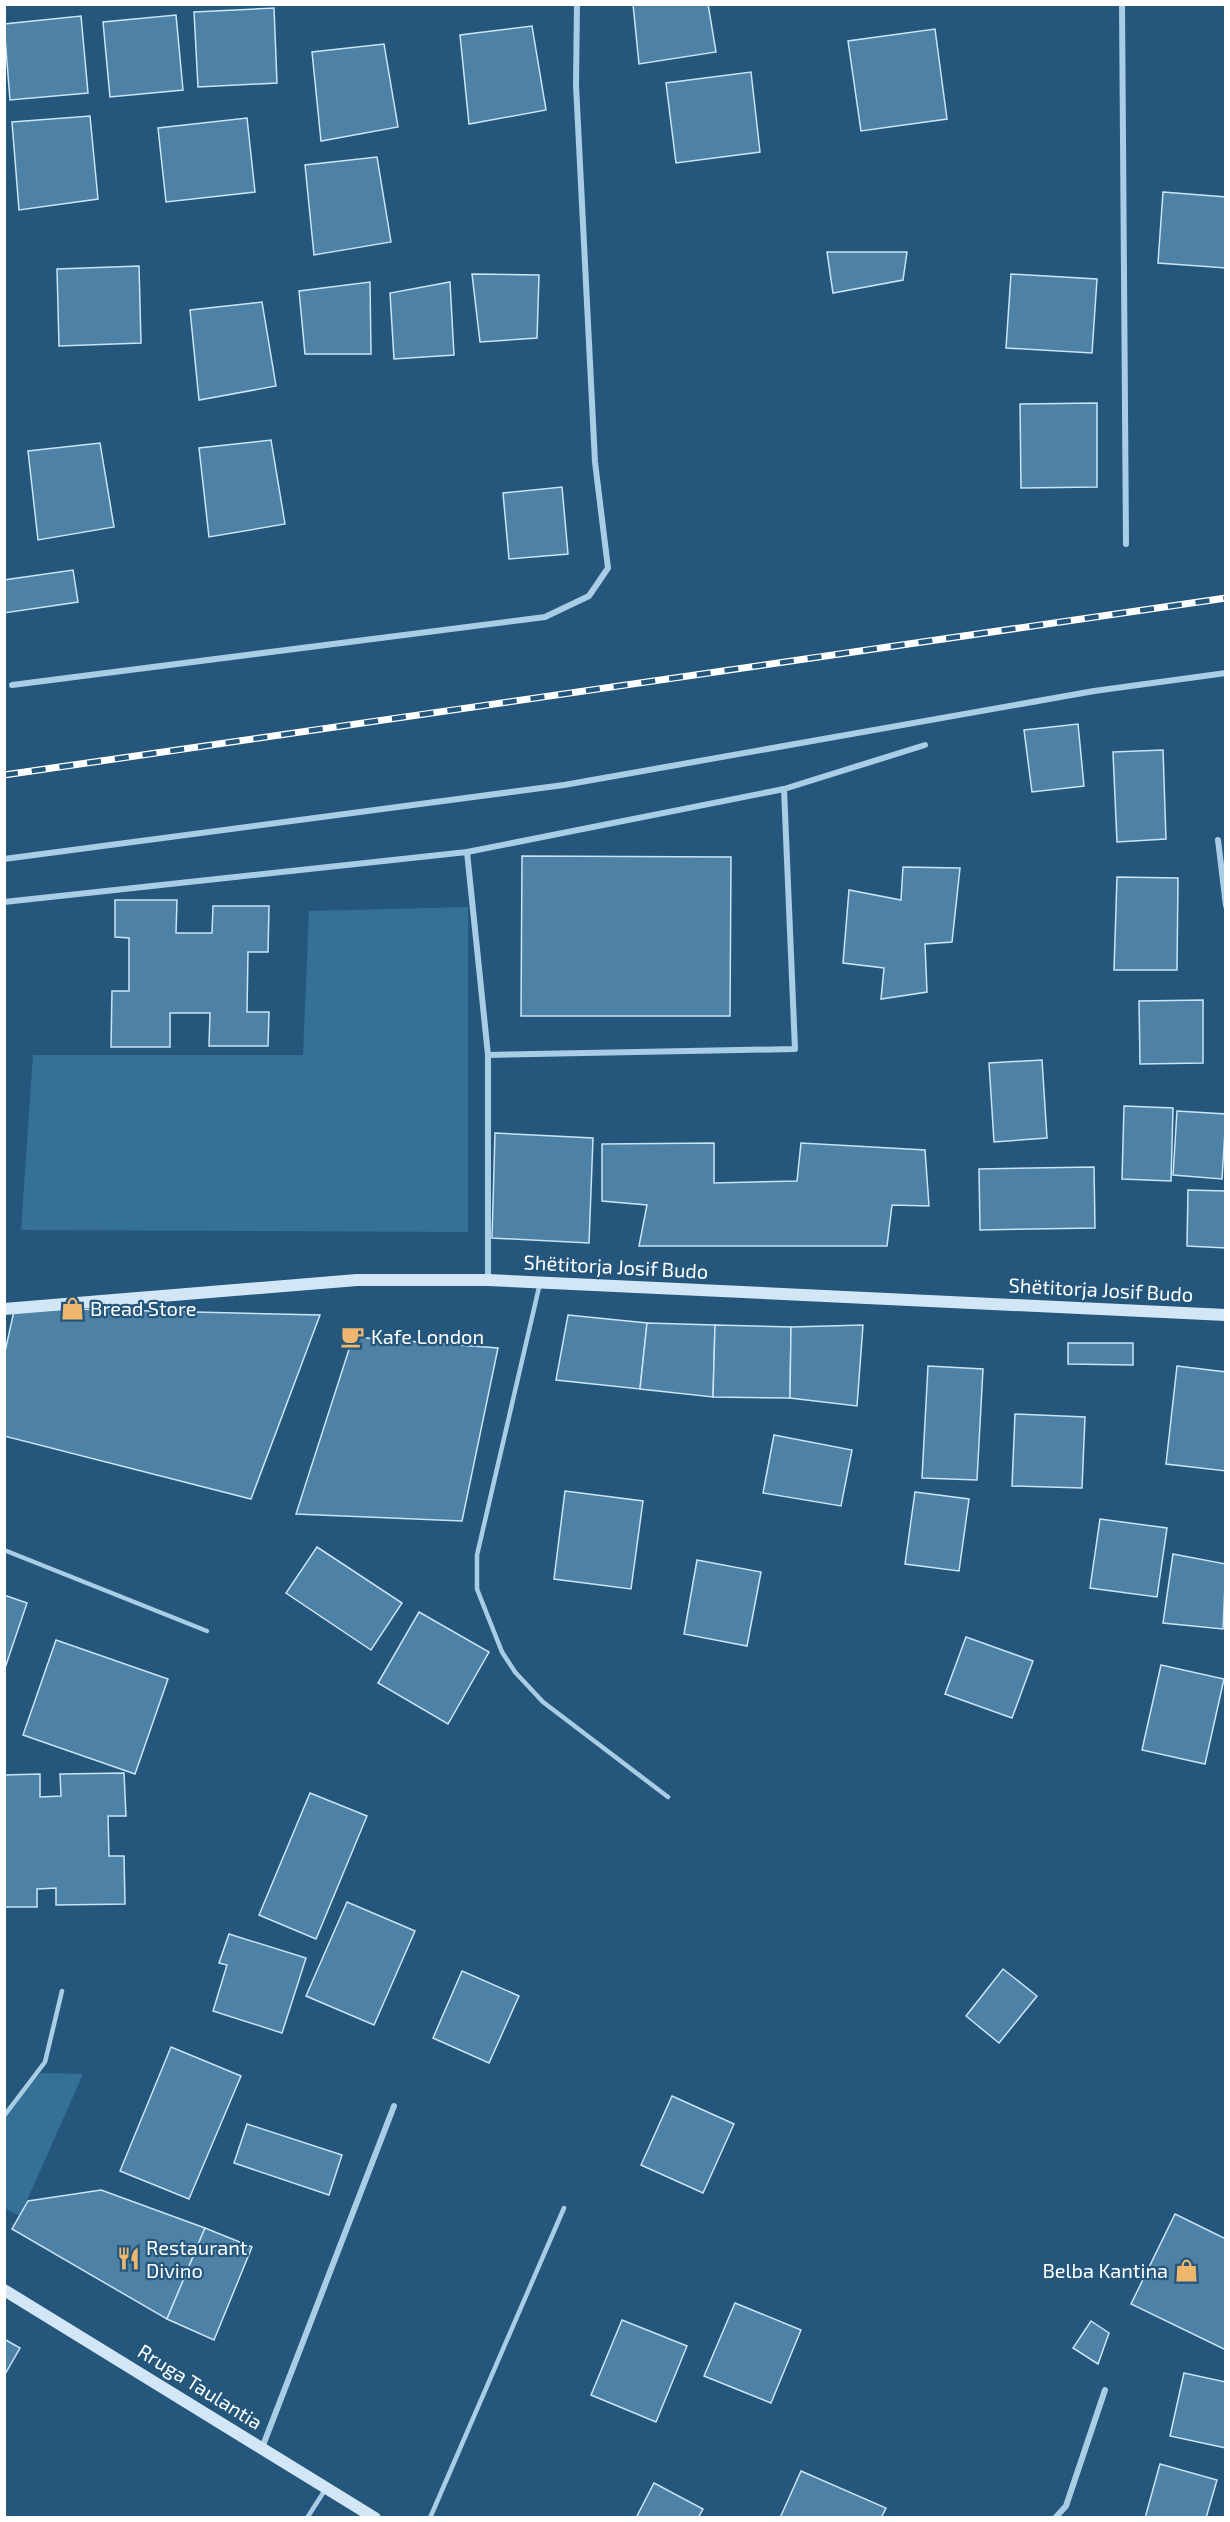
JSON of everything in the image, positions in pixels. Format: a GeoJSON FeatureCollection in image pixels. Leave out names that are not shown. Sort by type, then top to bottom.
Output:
{"type":"FeatureCollection","features":[{"type":"Feature","properties":{"kind":"main road","name":"Shëtitorja Josif Budo"},"geometry":{"type":"LineString","coordinates":[[4,1309],[357,1280],[488,1280],[1226,1315]]}},
{"type":"Feature","properties":{"kind":"main road","name":"Rruga Taulantia"},"geometry":{"type":"LineString","coordinates":[[4,2290],[375,2517]]}},
{"type":"Feature","properties":{"kind":"street"},"geometry":{"type":"LineString","coordinates":[[12,685],[545,617],[589,596],[608,568],[595,462],[576,85],[577,4]]}},
{"type":"Feature","properties":{"kind":"street"},"geometry":{"type":"LineString","coordinates":[[1122,4],[1126,544]]}},
{"type":"Feature","properties":{"kind":"street"},"geometry":{"type":"LineString","coordinates":[[4,859],[564,785],[1094,691],[1226,672]]}},
{"type":"Feature","properties":{"kind":"street"},"geometry":{"type":"LineString","coordinates":[[4,902],[467,852],[784,789],[925,745]]}},
{"type":"Feature","properties":{"kind":"street"},"geometry":{"type":"LineString","coordinates":[[488,1055],[795,1048],[784,789]]}},
{"type":"Feature","properties":{"kind":"street"},"geometry":{"type":"LineString","coordinates":[[1218,840],[1226,906]]}},
{"type":"Feature","properties":{"kind":"street"},"geometry":{"type":"LineString","coordinates":[[467,852],[488,1055],[488,1280]]}},
{"type":"Feature","properties":{"kind":"street"},"geometry":{"type":"LineString","coordinates":[[262,2448],[394,2106]]}},
{"type":"Feature","properties":{"kind":"street"},"geometry":{"type":"LineString","coordinates":[[1055,2517],[1066,2506],[1105,2390]]}},
{"type":"Feature","properties":{"kind":"lane"},"geometry":{"type":"LineString","coordinates":[[540,1282],[477,1555],[477,1588],[502,1652],[515,1672],[543,1701],[668,1797]]}},
{"type":"Feature","properties":{"kind":"lane"},"geometry":{"type":"LineString","coordinates":[[4,1550],[207,1631]]}},
{"type":"Feature","properties":{"kind":"lane"},"geometry":{"type":"LineString","coordinates":[[4,2116],[45,2062],[62,1991]]}},
{"type":"Feature","properties":{"kind":"lane"},"geometry":{"type":"LineString","coordinates":[[430,2517],[564,2208]]}},
{"type":"Feature","properties":{"kind":"lane"},"geometry":{"type":"LineString","coordinates":[[307,2517],[327,2488]]}},
{"type":"Feature","properties":{"kind":"shaded area"},"geometry":{"type":"Polygon","coordinates":[[[468,907],[468,1232],[21,1230],[33,1055],[303,1055],[309,911],[468,907]]]}},
{"type":"Feature","properties":{"kind":"shaded area"},"geometry":{"type":"Polygon","coordinates":[[[41,2073],[83,2074],[20,2216],[5,2208],[4,2111],[41,2073]]]}},
{"type":"Feature","properties":{"kind":"building"},"geometry":{"type":"Polygon","coordinates":[[[633,4],[708,4],[716,52],[639,64],[633,4]]]}},
{"type":"Feature","properties":{"kind":"building"},"geometry":{"type":"Polygon","coordinates":[[[274,8],[277,83],[198,87],[194,12],[274,8]]]}},
{"type":"Feature","properties":{"kind":"building"},"geometry":{"type":"Polygon","coordinates":[[[176,15],[183,90],[110,97],[103,22],[176,15]]]}},
{"type":"Feature","properties":{"kind":"building"},"geometry":{"type":"Polygon","coordinates":[[[81,16],[88,93],[10,100],[4,24],[81,16]]]}},
{"type":"Feature","properties":{"kind":"building"},"geometry":{"type":"Polygon","coordinates":[[[532,26],[546,110],[469,124],[460,35],[532,26]]]}},
{"type":"Feature","properties":{"kind":"building"},"geometry":{"type":"Polygon","coordinates":[[[935,29],[947,119],[861,131],[848,41],[935,29]]]}},
{"type":"Feature","properties":{"kind":"building"},"geometry":{"type":"Polygon","coordinates":[[[384,44],[398,127],[321,141],[312,52],[384,44]]]}},
{"type":"Feature","properties":{"kind":"building"},"geometry":{"type":"Polygon","coordinates":[[[751,72],[760,152],[676,163],[666,83],[751,72]]]}},
{"type":"Feature","properties":{"kind":"building"},"geometry":{"type":"Polygon","coordinates":[[[90,116],[98,199],[19,210],[12,122],[90,116]]]}},
{"type":"Feature","properties":{"kind":"building"},"geometry":{"type":"Polygon","coordinates":[[[247,118],[255,192],[166,202],[158,128],[247,118]]]}},
{"type":"Feature","properties":{"kind":"building"},"geometry":{"type":"Polygon","coordinates":[[[377,157],[391,242],[314,255],[305,165],[377,157]]]}},
{"type":"Feature","properties":{"kind":"building"},"geometry":{"type":"Polygon","coordinates":[[[1163,192],[1226,197],[1226,268],[1158,263],[1163,192]]]}},
{"type":"Feature","properties":{"kind":"building"},"geometry":{"type":"Polygon","coordinates":[[[827,252],[907,252],[903,280],[833,293],[827,252]]]}},
{"type":"Feature","properties":{"kind":"building"},"geometry":{"type":"Polygon","coordinates":[[[139,266],[141,343],[59,346],[57,269],[139,266]]]}},
{"type":"Feature","properties":{"kind":"building"},"geometry":{"type":"Polygon","coordinates":[[[472,274],[539,275],[537,338],[480,342],[472,274]]]}},
{"type":"Feature","properties":{"kind":"building"},"geometry":{"type":"Polygon","coordinates":[[[1011,274],[1097,279],[1092,353],[1006,348],[1011,274]]]}},
{"type":"Feature","properties":{"kind":"building"},"geometry":{"type":"Polygon","coordinates":[[[370,282],[371,354],[305,354],[299,291],[370,282]]]}},
{"type":"Feature","properties":{"kind":"building"},"geometry":{"type":"Polygon","coordinates":[[[450,282],[454,355],[394,359],[390,293],[450,282]]]}},
{"type":"Feature","properties":{"kind":"building"},"geometry":{"type":"Polygon","coordinates":[[[262,302],[276,386],[199,400],[190,310],[262,302]]]}},
{"type":"Feature","properties":{"kind":"building"},"geometry":{"type":"Polygon","coordinates":[[[1097,403],[1097,487],[1021,488],[1020,404],[1097,403]]]}},
{"type":"Feature","properties":{"kind":"building"},"geometry":{"type":"Polygon","coordinates":[[[271,440],[285,524],[209,537],[199,448],[271,440]]]}},
{"type":"Feature","properties":{"kind":"building"},"geometry":{"type":"Polygon","coordinates":[[[100,443],[114,527],[38,540],[28,451],[100,443]]]}},
{"type":"Feature","properties":{"kind":"building"},"geometry":{"type":"Polygon","coordinates":[[[562,487],[568,554],[509,559],[503,493],[562,487]]]}},
{"type":"Feature","properties":{"kind":"building"},"geometry":{"type":"Polygon","coordinates":[[[73,570],[78,602],[4,613],[4,580],[73,570]]]}},
{"type":"Feature","properties":{"kind":"building"},"geometry":{"type":"Polygon","coordinates":[[[1078,724],[1084,786],[1032,792],[1024,730],[1078,724]]]}},
{"type":"Feature","properties":{"kind":"building"},"geometry":{"type":"Polygon","coordinates":[[[1163,750],[1166,839],[1117,842],[1113,752],[1163,750]]]}},
{"type":"Feature","properties":{"kind":"building"},"geometry":{"type":"Polygon","coordinates":[[[522,856],[731,857],[730,1016],[521,1016],[522,856]]]}},
{"type":"Feature","properties":{"kind":"building"},"geometry":{"type":"Polygon","coordinates":[[[903,867],[960,868],[952,942],[925,944],[927,992],[881,999],[884,968],[843,963],[849,890],[901,900],[903,867]]]}},
{"type":"Feature","properties":{"kind":"building"},"geometry":{"type":"Polygon","coordinates":[[[1117,877],[1178,878],[1177,970],[1114,970],[1117,877]]]}},
{"type":"Feature","properties":{"kind":"building"},"geometry":{"type":"Polygon","coordinates":[[[115,900],[177,900],[176,933],[212,933],[213,906],[269,906],[268,952],[248,952],[247,1012],[269,1012],[268,1046],[209,1046],[210,1013],[170,1013],[170,1047],[111,1047],[112,991],[129,991],[129,938],[115,937],[115,900]]]}},
{"type":"Feature","properties":{"kind":"building"},"geometry":{"type":"Polygon","coordinates":[[[1203,1000],[1203,1063],[1140,1064],[1139,1001],[1203,1000]]]}},
{"type":"Feature","properties":{"kind":"building"},"geometry":{"type":"Polygon","coordinates":[[[1042,1060],[1047,1138],[994,1142],[989,1063],[1042,1060]]]}},
{"type":"Feature","properties":{"kind":"building"},"geometry":{"type":"Polygon","coordinates":[[[1124,1106],[1173,1108],[1171,1181],[1122,1179],[1124,1106]]]}},
{"type":"Feature","properties":{"kind":"building"},"geometry":{"type":"Polygon","coordinates":[[[1177,1111],[1226,1114],[1222,1179],[1173,1175],[1177,1111]]]}},
{"type":"Feature","properties":{"kind":"building"},"geometry":{"type":"Polygon","coordinates":[[[495,1133],[593,1138],[589,1243],[492,1238],[495,1133]]]}},
{"type":"Feature","properties":{"kind":"building"},"geometry":{"type":"Polygon","coordinates":[[[714,1143],[714,1183],[797,1181],[801,1143],[925,1150],[929,1206],[892,1205],[887,1246],[639,1246],[647,1205],[602,1201],[602,1144],[714,1143]]]}},
{"type":"Feature","properties":{"kind":"building"},"geometry":{"type":"Polygon","coordinates":[[[1094,1167],[1095,1228],[980,1230],[979,1169],[1094,1167]]]}},
{"type":"Feature","properties":{"kind":"building"},"geometry":{"type":"Polygon","coordinates":[[[1188,1190],[1226,1191],[1226,1248],[1187,1246],[1188,1190]]]}},
{"type":"Feature","properties":{"kind":"building"},"geometry":{"type":"Polygon","coordinates":[[[72,1309],[320,1315],[251,1499],[4,1436],[4,1356],[14,1311],[72,1309]]]}},
{"type":"Feature","properties":{"kind":"building"},"geometry":{"type":"Polygon","coordinates":[[[568,1315],[647,1323],[640,1389],[556,1380],[568,1315]]]}},
{"type":"Feature","properties":{"kind":"building"},"geometry":{"type":"Polygon","coordinates":[[[647,1323],[715,1325],[713,1397],[640,1389],[647,1323]]]}},
{"type":"Feature","properties":{"kind":"building"},"geometry":{"type":"Polygon","coordinates":[[[715,1325],[791,1327],[790,1398],[713,1397],[715,1325]]]}},
{"type":"Feature","properties":{"kind":"building"},"geometry":{"type":"Polygon","coordinates":[[[863,1325],[857,1406],[790,1398],[791,1327],[863,1325]]]}},
{"type":"Feature","properties":{"kind":"building"},"geometry":{"type":"Polygon","coordinates":[[[353,1337],[498,1348],[462,1521],[296,1514],[353,1337]]]}},
{"type":"Feature","properties":{"kind":"building"},"geometry":{"type":"Polygon","coordinates":[[[1068,1343],[1133,1343],[1133,1365],[1068,1364],[1068,1343]]]}},
{"type":"Feature","properties":{"kind":"building"},"geometry":{"type":"Polygon","coordinates":[[[928,1366],[983,1369],[977,1480],[922,1478],[928,1366]]]}},
{"type":"Feature","properties":{"kind":"building"},"geometry":{"type":"Polygon","coordinates":[[[1177,1366],[1226,1372],[1226,1471],[1166,1464],[1177,1366]]]}},
{"type":"Feature","properties":{"kind":"building"},"geometry":{"type":"Polygon","coordinates":[[[1015,1414],[1085,1417],[1082,1488],[1012,1486],[1015,1414]]]}},
{"type":"Feature","properties":{"kind":"building"},"geometry":{"type":"Polygon","coordinates":[[[774,1435],[852,1450],[841,1506],[763,1493],[774,1435]]]}},
{"type":"Feature","properties":{"kind":"building"},"geometry":{"type":"Polygon","coordinates":[[[565,1491],[643,1501],[631,1589],[554,1579],[565,1491]]]}},
{"type":"Feature","properties":{"kind":"building"},"geometry":{"type":"Polygon","coordinates":[[[915,1492],[969,1499],[959,1571],[905,1564],[915,1492]]]}},
{"type":"Feature","properties":{"kind":"building"},"geometry":{"type":"Polygon","coordinates":[[[1100,1519],[1167,1528],[1157,1597],[1090,1588],[1100,1519]]]}},
{"type":"Feature","properties":{"kind":"building"},"geometry":{"type":"Polygon","coordinates":[[[317,1547],[402,1603],[371,1650],[286,1593],[317,1547]]]}},
{"type":"Feature","properties":{"kind":"building"},"geometry":{"type":"Polygon","coordinates":[[[1173,1554],[1226,1564],[1223,1629],[1163,1623],[1173,1554]]]}},
{"type":"Feature","properties":{"kind":"building"},"geometry":{"type":"Polygon","coordinates":[[[697,1560],[761,1572],[747,1646],[684,1634],[697,1560]]]}},
{"type":"Feature","properties":{"kind":"building"},"geometry":{"type":"Polygon","coordinates":[[[4,1595],[27,1603],[4,1671],[4,1595]]]}},
{"type":"Feature","properties":{"kind":"building"},"geometry":{"type":"Polygon","coordinates":[[[419,1612],[489,1652],[448,1724],[378,1683],[419,1612]]]}},
{"type":"Feature","properties":{"kind":"building"},"geometry":{"type":"Polygon","coordinates":[[[966,1637],[1033,1661],[1012,1718],[945,1694],[966,1637]]]}},
{"type":"Feature","properties":{"kind":"building"},"geometry":{"type":"Polygon","coordinates":[[[56,1640],[168,1679],[135,1774],[23,1735],[56,1640]]]}},
{"type":"Feature","properties":{"kind":"building"},"geometry":{"type":"Polygon","coordinates":[[[1161,1665],[1224,1679],[1205,1764],[1142,1750],[1161,1665]]]}},
{"type":"Feature","properties":{"kind":"building"},"geometry":{"type":"Polygon","coordinates":[[[124,1773],[126,1816],[108,1816],[109,1856],[124,1856],[125,1904],[56,1905],[56,1888],[37,1889],[37,1907],[4,1907],[4,1775],[40,1774],[40,1797],[61,1796],[60,1774],[124,1773]]]}},
{"type":"Feature","properties":{"kind":"building"},"geometry":{"type":"Polygon","coordinates":[[[310,1793],[367,1816],[316,1939],[259,1915],[310,1793]]]}},
{"type":"Feature","properties":{"kind":"building"},"geometry":{"type":"Polygon","coordinates":[[[347,1902],[415,1931],[374,2025],[306,1996],[347,1902]]]}},
{"type":"Feature","properties":{"kind":"building"},"geometry":{"type":"Polygon","coordinates":[[[229,1934],[306,1958],[282,2033],[213,2011],[227,1965],[219,1963],[229,1934]]]}},
{"type":"Feature","properties":{"kind":"building"},"geometry":{"type":"Polygon","coordinates":[[[1003,1969],[1037,1996],[999,2043],[966,2016],[1003,1969]]]}},
{"type":"Feature","properties":{"kind":"building"},"geometry":{"type":"Polygon","coordinates":[[[462,1971],[519,1996],[489,2063],[433,2038],[462,1971]]]}},
{"type":"Feature","properties":{"kind":"building"},"geometry":{"type":"Polygon","coordinates":[[[171,2047],[241,2076],[189,2199],[120,2171],[171,2047]]]}},
{"type":"Feature","properties":{"kind":"building"},"geometry":{"type":"Polygon","coordinates":[[[672,2096],[734,2124],[703,2193],[641,2165],[672,2096]]]}},
{"type":"Feature","properties":{"kind":"building"},"geometry":{"type":"Polygon","coordinates":[[[247,2124],[342,2155],[329,2195],[234,2163],[247,2124]]]}},
{"type":"Feature","properties":{"kind":"building","name":"Restaurant Divino"},"geometry":{"type":"Polygon","coordinates":[[[101,2190],[205,2228],[167,2319],[12,2229],[28,2201],[101,2190]]]}},
{"type":"Feature","properties":{"kind":"building","name":"Belba Kantina"},"geometry":{"type":"Polygon","coordinates":[[[1175,2214],[1226,2239],[1226,2350],[1131,2304],[1175,2214]]]}},
{"type":"Feature","properties":{"kind":"building"},"geometry":{"type":"Polygon","coordinates":[[[205,2228],[252,2247],[214,2340],[167,2319],[205,2228]]]}},
{"type":"Feature","properties":{"kind":"building"},"geometry":{"type":"Polygon","coordinates":[[[735,2303],[801,2330],[771,2403],[704,2376],[735,2303]]]}},
{"type":"Feature","properties":{"kind":"building"},"geometry":{"type":"Polygon","coordinates":[[[622,2320],[687,2346],[656,2422],[591,2395],[622,2320]]]}},
{"type":"Feature","properties":{"kind":"building"},"geometry":{"type":"Polygon","coordinates":[[[1091,2321],[1109,2333],[1098,2364],[1073,2348],[1091,2321]]]}},
{"type":"Feature","properties":{"kind":"building"},"geometry":{"type":"Polygon","coordinates":[[[4,2339],[20,2348],[4,2376],[4,2339]]]}},
{"type":"Feature","properties":{"kind":"building"},"geometry":{"type":"Polygon","coordinates":[[[1184,2373],[1226,2382],[1226,2448],[1170,2436],[1184,2373]]]}},
{"type":"Feature","properties":{"kind":"building"},"geometry":{"type":"Polygon","coordinates":[[[1160,2464],[1217,2480],[1206,2518],[1145,2518],[1160,2464]]]}},
{"type":"Feature","properties":{"kind":"building"},"geometry":{"type":"Polygon","coordinates":[[[801,2471],[886,2508],[881,2518],[780,2518],[801,2471]]]}},
{"type":"Feature","properties":{"kind":"building"},"geometry":{"type":"Polygon","coordinates":[[[654,2483],[703,2509],[698,2518],[636,2518],[654,2483]]]}},
{"type":"Feature","properties":{"kind":"railway"},"geometry":{"type":"LineString","coordinates":[[4,775],[1226,598]]}},
{"type":"Feature","properties":{"kind":"place","name":"Bread Store"},"geometry":{"type":"Point","coordinates":[72,1309]}},
{"type":"Feature","properties":{"kind":"place","name":"Kafe London"},"geometry":{"type":"Point","coordinates":[353,1337]}},
{"type":"Feature","properties":{"kind":"place","name":"Restaurant Divino"},"geometry":{"type":"Point","coordinates":[128,2259]}},
{"type":"Feature","properties":{"kind":"place","name":"Belba Kantina"},"geometry":{"type":"Point","coordinates":[1186,2271]}}]}
